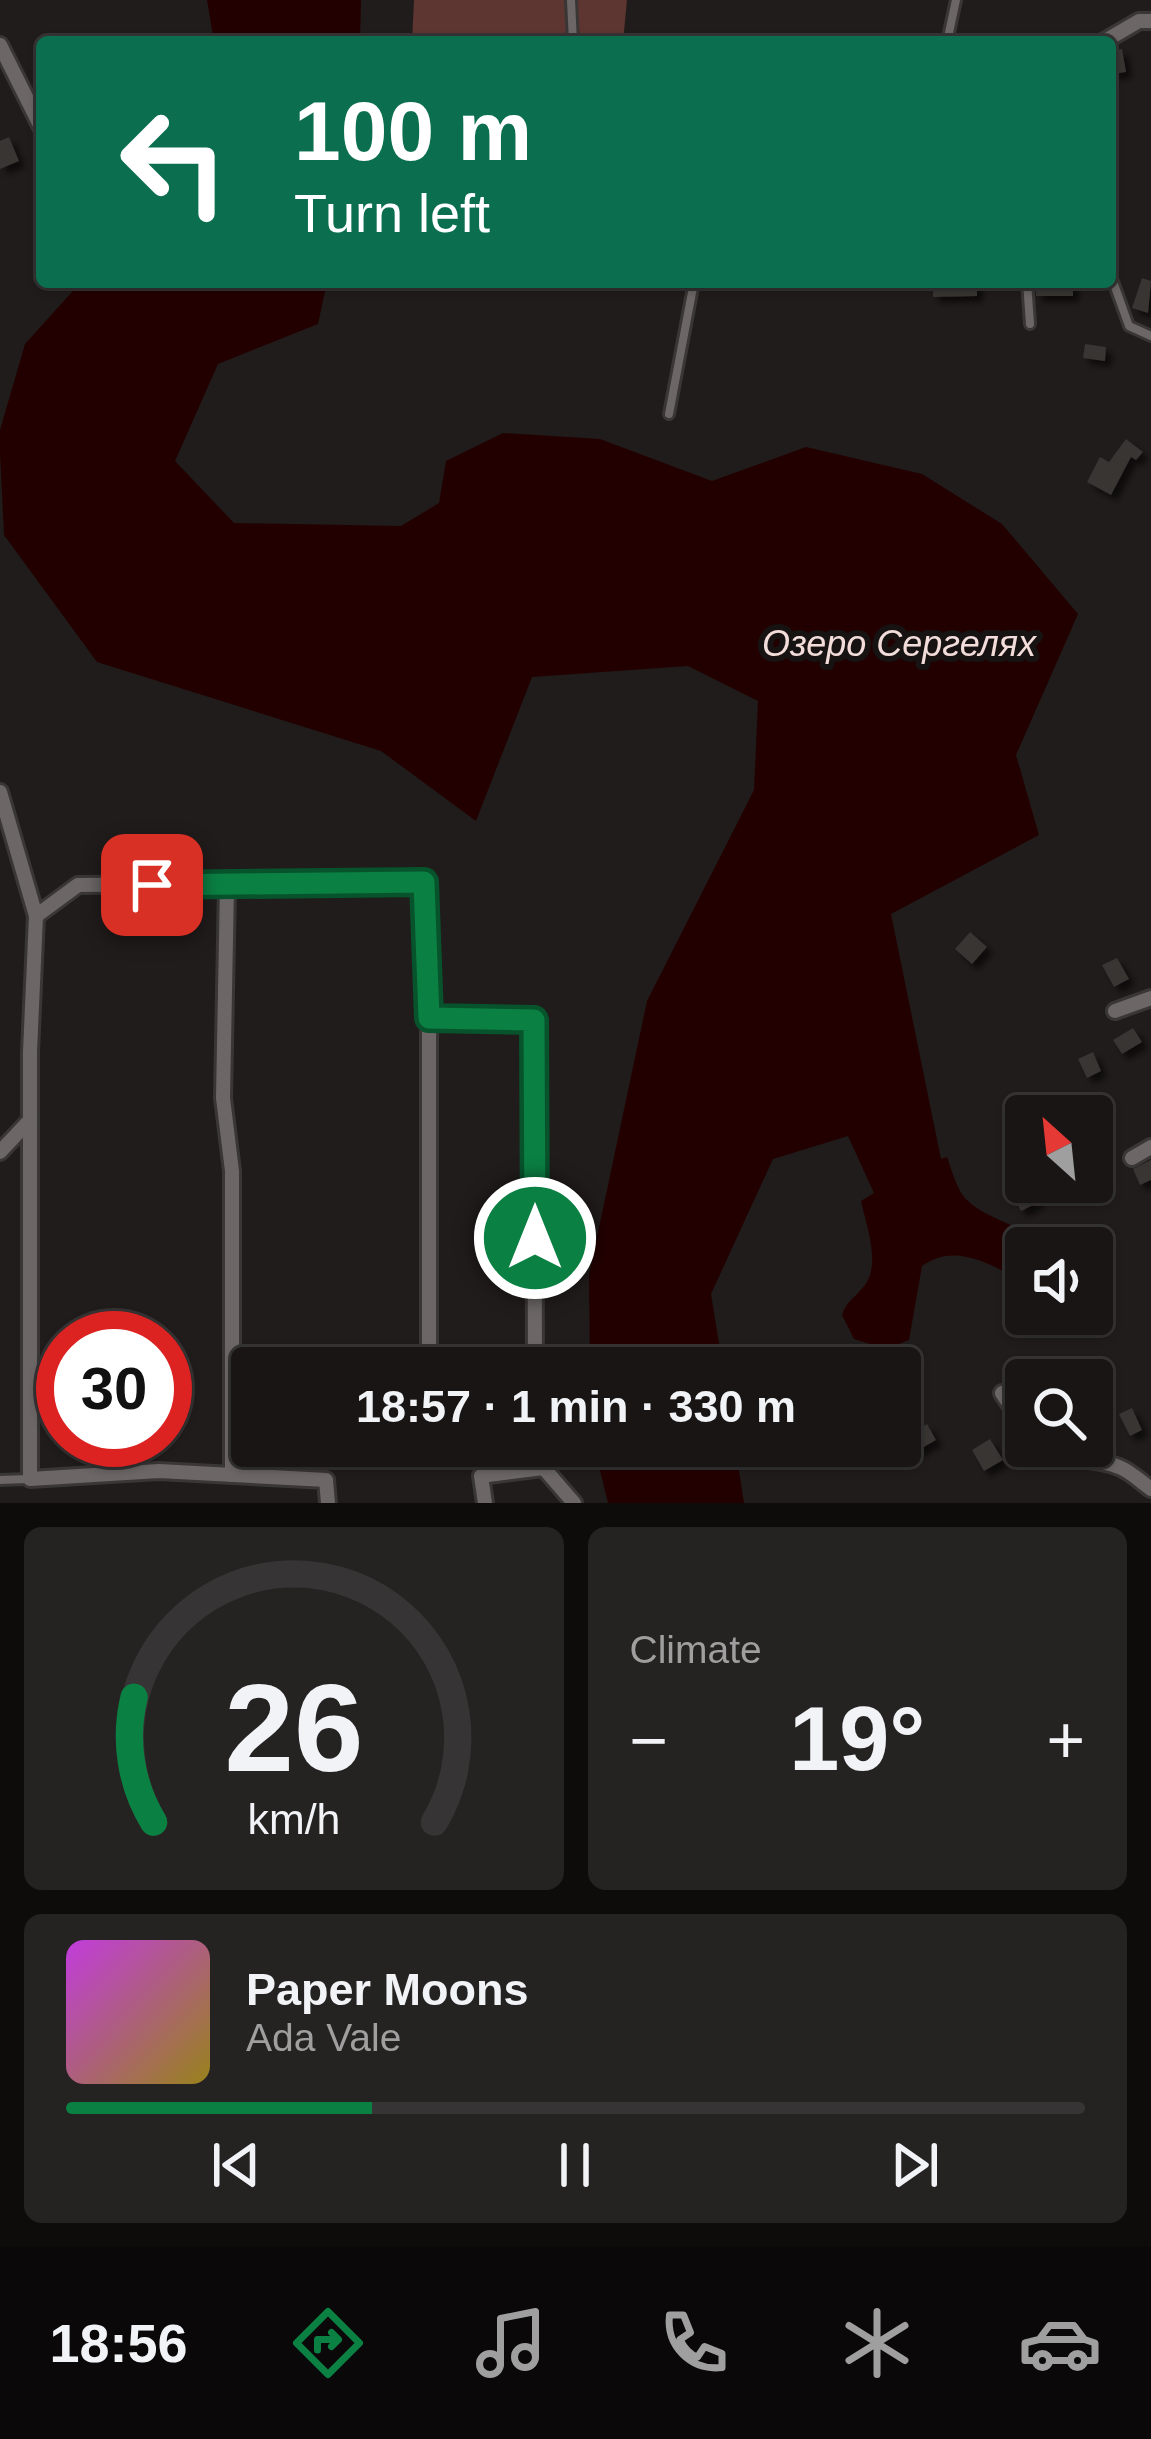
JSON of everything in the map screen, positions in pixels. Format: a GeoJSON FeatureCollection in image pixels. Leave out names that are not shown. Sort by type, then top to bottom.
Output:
{"type":"FeatureCollection","features":[{"type":"Feature","properties":{"kind":"street"},"geometry":{"type":"LineString","coordinates":[[1113,36],[1139,21],[1151,21]]}},
{"type":"Feature","properties":{"kind":"street"},"geometry":{"type":"LineString","coordinates":[[0,45],[36,117]]}},
{"type":"Feature","properties":{"kind":"street"},"geometry":{"type":"LineString","coordinates":[[0,792],[36,916],[30,1120],[30,1479],[159,1472],[326,1480],[328,1503]]}},
{"type":"Feature","properties":{"kind":"street"},"geometry":{"type":"LineString","coordinates":[[36,916],[78,885],[424,882],[429,1347]]}},
{"type":"Feature","properties":{"kind":"street"},"geometry":{"type":"LineString","coordinates":[[227,886],[223,1098],[232,1171],[232,1475]]}},
{"type":"Feature","properties":{"kind":"street"},"geometry":{"type":"LineString","coordinates":[[1115,1011],[1151,998]]}},
{"type":"Feature","properties":{"kind":"street"},"geometry":{"type":"LineString","coordinates":[[429,1018],[534,1020],[535,1347]]}},
{"type":"Feature","properties":{"kind":"street"},"geometry":{"type":"LineString","coordinates":[[0,1153],[30,1120]]}},
{"type":"Feature","properties":{"kind":"street"},"geometry":{"type":"LineString","coordinates":[[1132,1158],[1151,1147]]}},
{"type":"Feature","properties":{"kind":"street"},"geometry":{"type":"LineString","coordinates":[[1002,1393],[1005,1398]]}},
{"type":"Feature","properties":{"kind":"street"},"geometry":{"type":"LineString","coordinates":[[1113,1465],[1151,1489]]}},
{"type":"Feature","properties":{"kind":"street"},"geometry":{"type":"LineString","coordinates":[[485,1503],[482,1476],[543,1468],[574,1503]]}},
{"type":"Feature","properties":{"kind":"lane"},"geometry":{"type":"LineString","coordinates":[[572,0],[573,36]]}},
{"type":"Feature","properties":{"kind":"lane"},"geometry":{"type":"LineString","coordinates":[[948,36],[956,0]]}},
{"type":"Feature","properties":{"kind":"lane"},"geometry":{"type":"LineString","coordinates":[[669,414],[693,288]]}},
{"type":"Feature","properties":{"kind":"lane"},"geometry":{"type":"LineString","coordinates":[[1027,288],[1030,324]]}},
{"type":"Feature","properties":{"kind":"lane"},"geometry":{"type":"LineString","coordinates":[[1115,288],[1129,326],[1151,336]]}},
{"type":"Feature","properties":{"kind":"lane"},"geometry":{"type":"LineString","coordinates":[[0,1480],[30,1479]]}},
{"type":"Feature","properties":{"kind":"shaded area"},"geometry":{"type":"Polygon","coordinates":[[[414,0],[627,0],[624,36],[412,36],[414,0]]]}},
{"type":"Feature","properties":{"kind":"water"},"geometry":{"type":"Polygon","coordinates":[[[207,0],[361,0],[360,36],[213,36],[207,0]]]}},
{"type":"Feature","properties":{"kind":"water","name":"Озеро Сергелях"},"geometry":{"type":"Polygon","coordinates":[[[76,288],[326,288],[318,324],[218,364],[175,461],[234,523],[401,526],[439,503],[446,461],[503,433],[600,439],[712,481],[806,447],[922,474],[1002,524],[1078,614],[1016,755],[1039,835],[891,914],[941,1159],[947,1157],[967,1200],[1013,1227],[1005,1227],[1005,1272],[961,1256],[935,1259],[922,1266],[909,1340],[880,1347],[854,1339],[842,1315],[870,1276],[871,1244],[861,1201],[874,1193],[848,1136],[773,1159],[711,1294],[720,1347],[590,1347],[589,1275],[647,1001],[754,790],[758,701],[688,666],[532,677],[476,821],[381,751],[97,662],[4,535],[0,430],[25,344],[76,288]]]}},
{"type":"Feature","properties":{"kind":"water"},"geometry":{"type":"Polygon","coordinates":[[[599,1467],[738,1467],[744,1503],[608,1503],[599,1467]]]}},
{"type":"Feature","properties":{"kind":"building"},"geometry":{"type":"Polygon","coordinates":[[[1122,49],[1126,72],[1116,73],[1116,50],[1122,49]]]}},
{"type":"Feature","properties":{"kind":"building"},"geometry":{"type":"Polygon","coordinates":[[[9,137],[19,161],[0,169],[0,141],[9,137]]]}},
{"type":"Feature","properties":{"kind":"building"},"geometry":{"type":"Polygon","coordinates":[[[1142,278],[1151,281],[1148,313],[1132,308],[1142,278]]]}},
{"type":"Feature","properties":{"kind":"building"},"geometry":{"type":"Polygon","coordinates":[[[933,288],[977,288],[977,296],[933,297],[933,288]]]}},
{"type":"Feature","properties":{"kind":"building"},"geometry":{"type":"Polygon","coordinates":[[[1035,288],[1073,288],[1073,296],[1036,296],[1035,288]]]}},
{"type":"Feature","properties":{"kind":"building"},"geometry":{"type":"Polygon","coordinates":[[[1085,344],[1106,347],[1105,361],[1083,358],[1085,344]]]}},
{"type":"Feature","properties":{"kind":"building"},"geometry":{"type":"Polygon","coordinates":[[[1126,439],[1143,452],[1136,460],[1131,457],[1111,495],[1087,482],[1100,457],[1109,462],[1126,439]]]}},
{"type":"Feature","properties":{"kind":"building"},"geometry":{"type":"Polygon","coordinates":[[[970,932],[987,947],[972,964],[955,949],[970,932]]]}},
{"type":"Feature","properties":{"kind":"building"},"geometry":{"type":"Polygon","coordinates":[[[1117,958],[1129,979],[1114,987],[1102,965],[1117,958]]]}},
{"type":"Feature","properties":{"kind":"building"},"geometry":{"type":"Polygon","coordinates":[[[1133,1028],[1142,1042],[1122,1054],[1113,1040],[1133,1028]]]}},
{"type":"Feature","properties":{"kind":"building"},"geometry":{"type":"Polygon","coordinates":[[[1093,1052],[1101,1071],[1087,1078],[1078,1059],[1093,1052]]]}},
{"type":"Feature","properties":{"kind":"building"},"geometry":{"type":"Polygon","coordinates":[[[1151,1160],[1151,1180],[1140,1185],[1133,1169],[1151,1160]]]}},
{"type":"Feature","properties":{"kind":"building"},"geometry":{"type":"Polygon","coordinates":[[[1132,1408],[1142,1430],[1130,1436],[1119,1414],[1132,1408]]]}},
{"type":"Feature","properties":{"kind":"building"},"geometry":{"type":"Polygon","coordinates":[[[927,1424],[936,1440],[921,1449],[921,1428],[927,1424]]]}},
{"type":"Feature","properties":{"kind":"building"},"geometry":{"type":"Polygon","coordinates":[[[990,1439],[1003,1460],[984,1471],[972,1450],[990,1439]]]}},
{"type":"Feature","properties":{"kind":"route"},"geometry":{"type":"LineString","coordinates":[[152,885],[424,882],[429,1018],[534,1020],[535,1238]]}}]}
